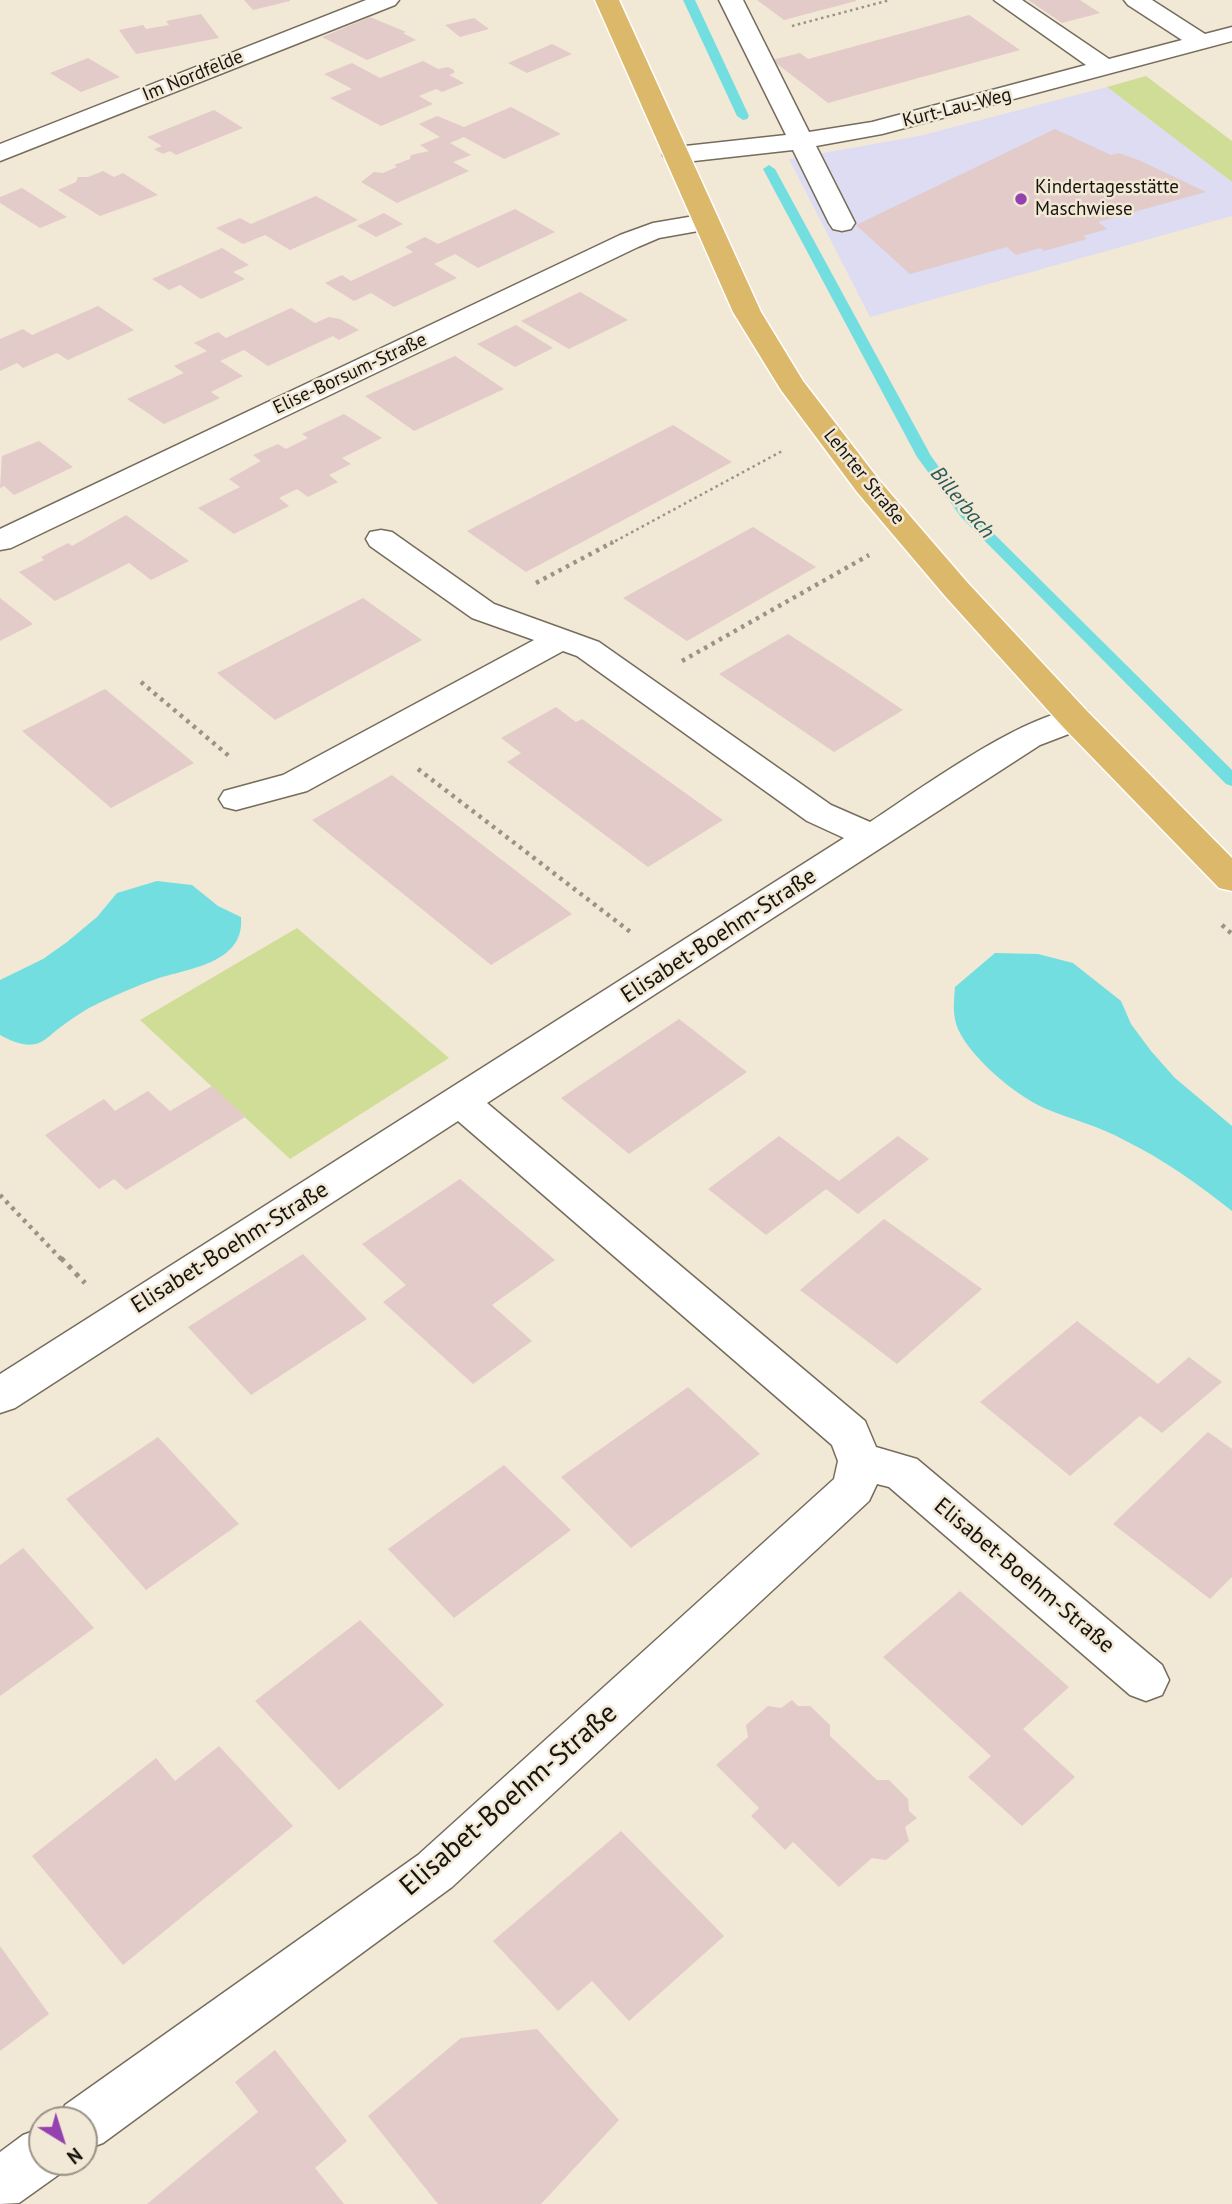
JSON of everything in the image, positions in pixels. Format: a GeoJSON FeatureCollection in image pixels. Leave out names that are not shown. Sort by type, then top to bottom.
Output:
{"type":"FeatureCollection","features":[{"type":"Feature","properties":{"kind":"main road","name":"Lehrter Straße"},"geometry":{"type":"LineString","coordinates":[[607,0],[747,312],[791,384],[868,486],[938,568],[1075,719],[1232,879]]}},
{"type":"Feature","properties":{"kind":"street","name":"Im Nordfelde"},"geometry":{"type":"LineString","coordinates":[[0,153],[387,0]]}},
{"type":"Feature","properties":{"kind":"street"},"geometry":{"type":"LineString","coordinates":[[731,0],[842,223]]}},
{"type":"Feature","properties":{"kind":"street"},"geometry":{"type":"LineString","coordinates":[[1006,0],[1107,69]]}},
{"type":"Feature","properties":{"kind":"street"},"geometry":{"type":"LineString","coordinates":[[1144,5],[1177,4]]}},
{"type":"Feature","properties":{"kind":"street"},"geometry":{"type":"LineString","coordinates":[[1144,5],[1203,43]]}},
{"type":"Feature","properties":{"kind":"street","name":"Kurt-Lau-Weg"},"geometry":{"type":"LineString","coordinates":[[676,155],[802,141],[873,129],[1232,34]]}},
{"type":"Feature","properties":{"kind":"street","name":"Elise-Borsum-Straße"},"geometry":{"type":"LineString","coordinates":[[0,541],[629,241],[653,231],[706,222]]}},
{"type":"Feature","properties":{"kind":"street"},"geometry":{"type":"LineString","coordinates":[[381,539],[483,611],[588,649],[819,813],[872,837]]}},
{"type":"Feature","properties":{"kind":"street"},"geometry":{"type":"LineString","coordinates":[[236,799],[295,783],[561,639]]}},
{"type":"Feature","properties":{"kind":"street","name":"Elisabet-Boehm-Straße"},"geometry":{"type":"LineString","coordinates":[[0,1396],[1028,737],[1075,719]]}},
{"type":"Feature","properties":{"kind":"street"},"geometry":{"type":"LineString","coordinates":[[461,1102],[850,1434],[860,1461]]}},
{"type":"Feature","properties":{"kind":"street","name":"Elisabet-Boehm-Straße"},"geometry":{"type":"LineString","coordinates":[[98,2114],[435,1871],[854,1488],[860,1461],[902,1472],[1146,1680]]}},
{"type":"Feature","properties":{"kind":"street"},"geometry":{"type":"LineString","coordinates":[[0,2184],[28,2164]]}},
{"type":"Feature","properties":{"kind":"path"},"geometry":{"type":"LineString","coordinates":[[750,37],[890,0]]}},
{"type":"Feature","properties":{"kind":"path"},"geometry":{"type":"LineString","coordinates":[[483,611],[794,445]]}},
{"type":"Feature","properties":{"kind":"path"},"geometry":{"type":"LineString","coordinates":[[639,686],[873,553]]}},
{"type":"Feature","properties":{"kind":"path"},"geometry":{"type":"LineString","coordinates":[[141,682],[270,790]]}},
{"type":"Feature","properties":{"kind":"path"},"geometry":{"type":"LineString","coordinates":[[379,738],[674,966]]}},
{"type":"Feature","properties":{"kind":"path"},"geometry":{"type":"LineString","coordinates":[[0,1195],[119,1319]]}},
{"type":"Feature","properties":{"kind":"shaded area","name":"Kindertagesstätte Maschwiese"},"geometry":{"type":"Polygon","coordinates":[[[1107,87],[1232,182],[1232,216],[870,317],[789,159],[919,136],[1107,87]]]}},
{"type":"Feature","properties":{"kind":"green space"},"geometry":{"type":"Polygon","coordinates":[[[1146,76],[1232,141],[1232,182],[1107,87],[1146,76]]]}},
{"type":"Feature","properties":{"kind":"green space"},"geometry":{"type":"Polygon","coordinates":[[[297,928],[449,1058],[290,1159],[140,1020],[297,928]]]}},
{"type":"Feature","properties":{"kind":"water"},"geometry":{"type":"Polygon","coordinates":[[[157,881],[192,885],[218,906],[241,917],[240,932],[235,944],[214,961],[151,981],[93,1006],[36,1044],[20,1043],[0,1035],[0,980],[43,959],[67,942],[97,917],[117,893],[157,881]]]}},
{"type":"Feature","properties":{"kind":"water"},"geometry":{"type":"Polygon","coordinates":[[[995,953],[1038,954],[1073,963],[1121,1001],[1131,1024],[1151,1051],[1175,1078],[1232,1126],[1232,1211],[1153,1155],[1105,1131],[1033,1102],[1007,1085],[983,1063],[964,1040],[956,1024],[955,987],[995,953]]]}},
{"type":"Feature","properties":{"kind":"building"},"geometry":{"type":"Polygon","coordinates":[[[244,0],[290,0],[290,1],[253,10],[244,0]]]}},
{"type":"Feature","properties":{"kind":"building"},"geometry":{"type":"Polygon","coordinates":[[[757,0],[856,0],[856,1],[784,20],[757,0]]]}},
{"type":"Feature","properties":{"kind":"building"},"geometry":{"type":"Polygon","coordinates":[[[1028,0],[1080,0],[1100,13],[1062,23],[1028,0]]]}},
{"type":"Feature","properties":{"kind":"building"},"geometry":{"type":"Polygon","coordinates":[[[201,14],[219,38],[136,54],[119,30],[143,25],[146,29],[169,25],[166,21],[201,14]]]}},
{"type":"Feature","properties":{"kind":"building"},"geometry":{"type":"Polygon","coordinates":[[[969,15],[1020,50],[828,103],[772,60],[800,53],[808,59],[969,15]]]}},
{"type":"Feature","properties":{"kind":"building"},"geometry":{"type":"Polygon","coordinates":[[[370,17],[406,32],[403,33],[416,40],[367,60],[322,37],[370,17]]]}},
{"type":"Feature","properties":{"kind":"building"},"geometry":{"type":"Polygon","coordinates":[[[474,18],[489,29],[460,37],[445,25],[474,18]]]}},
{"type":"Feature","properties":{"kind":"building"},"geometry":{"type":"Polygon","coordinates":[[[552,44],[572,54],[527,73],[508,63],[552,44]]]}},
{"type":"Feature","properties":{"kind":"building"},"geometry":{"type":"Polygon","coordinates":[[[88,58],[120,77],[81,92],[50,73],[88,58]]]}},
{"type":"Feature","properties":{"kind":"building"},"geometry":{"type":"Polygon","coordinates":[[[423,61],[438,69],[448,67],[454,70],[454,73],[449,75],[464,83],[442,92],[436,89],[419,96],[433,104],[381,126],[330,98],[352,89],[324,74],[352,63],[380,78],[423,61]]]}},
{"type":"Feature","properties":{"kind":"building"},"geometry":{"type":"Polygon","coordinates":[[[511,107],[561,134],[504,159],[464,137],[450,143],[471,155],[453,162],[469,171],[397,203],[361,182],[374,172],[383,173],[397,167],[394,165],[410,159],[411,155],[429,151],[420,145],[440,137],[419,124],[437,116],[464,127],[511,107]]]}},
{"type":"Feature","properties":{"kind":"building"},"geometry":{"type":"Polygon","coordinates":[[[214,110],[243,128],[176,155],[170,151],[163,154],[154,149],[162,146],[147,137],[214,110]]]}},
{"type":"Feature","properties":{"kind":"building"},"geometry":{"type":"Polygon","coordinates":[[[1055,129],[1111,155],[1119,153],[1141,161],[1206,192],[1098,222],[1107,229],[1083,236],[1087,239],[1044,251],[1040,248],[1016,255],[1007,247],[910,274],[856,225],[1055,129]]]}},
{"type":"Feature","properties":{"kind":"building"},"geometry":{"type":"Polygon","coordinates":[[[103,171],[114,177],[123,173],[158,195],[100,216],[58,190],[76,182],[78,177],[88,177],[103,171]]]}},
{"type":"Feature","properties":{"kind":"building"},"geometry":{"type":"Polygon","coordinates":[[[22,188],[67,217],[40,228],[0,203],[0,197],[22,188]]]}},
{"type":"Feature","properties":{"kind":"building"},"geometry":{"type":"Polygon","coordinates":[[[316,196],[358,220],[290,250],[265,235],[243,244],[216,228],[240,218],[251,224],[316,196]]]}},
{"type":"Feature","properties":{"kind":"building"},"geometry":{"type":"Polygon","coordinates":[[[515,209],[555,232],[478,268],[455,254],[434,264],[457,278],[394,307],[371,293],[354,301],[325,283],[342,275],[351,281],[413,252],[405,247],[425,237],[438,244],[515,209]]]}},
{"type":"Feature","properties":{"kind":"building"},"geometry":{"type":"Polygon","coordinates":[[[384,213],[403,224],[376,237],[357,226],[384,213]]]}},
{"type":"Feature","properties":{"kind":"building"},"geometry":{"type":"Polygon","coordinates":[[[222,248],[249,265],[233,272],[245,279],[201,299],[180,285],[169,290],[152,279],[222,248]]]}},
{"type":"Feature","properties":{"kind":"building"},"geometry":{"type":"Polygon","coordinates":[[[580,292],[628,320],[569,349],[521,321],[580,292]]]}},
{"type":"Feature","properties":{"kind":"building"},"geometry":{"type":"Polygon","coordinates":[[[98,306],[134,330],[68,360],[57,353],[23,368],[17,363],[0,371],[0,339],[23,329],[32,335],[98,306]]]}},
{"type":"Feature","properties":{"kind":"building"},"geometry":{"type":"Polygon","coordinates":[[[291,308],[315,323],[329,317],[340,319],[359,330],[339,340],[333,336],[268,366],[244,350],[220,361],[243,376],[211,392],[220,398],[164,424],[127,399],[184,373],[174,366],[207,351],[194,343],[218,332],[226,338],[291,308]]]}},
{"type":"Feature","properties":{"kind":"building"},"geometry":{"type":"Polygon","coordinates":[[[516,325],[553,348],[515,367],[477,344],[516,325]]]}},
{"type":"Feature","properties":{"kind":"building"},"geometry":{"type":"Polygon","coordinates":[[[455,356],[504,389],[414,431],[365,396],[455,356]]]}},
{"type":"Feature","properties":{"kind":"building"},"geometry":{"type":"Polygon","coordinates":[[[344,414],[382,438],[342,458],[351,464],[329,475],[338,482],[308,497],[297,489],[279,498],[289,506],[234,534],[198,508],[240,487],[229,479],[261,461],[253,455],[278,444],[286,449],[308,438],[302,434],[344,414]]]}},
{"type":"Feature","properties":{"kind":"building"},"geometry":{"type":"Polygon","coordinates":[[[673,425],[732,462],[526,572],[467,531],[673,425]]]}},
{"type":"Feature","properties":{"kind":"building"},"geometry":{"type":"Polygon","coordinates":[[[39,441],[73,467],[14,495],[4,486],[0,488],[2,456],[39,441]]]}},
{"type":"Feature","properties":{"kind":"building"},"geometry":{"type":"Polygon","coordinates":[[[126,515],[189,561],[151,580],[129,563],[55,601],[19,572],[44,560],[41,557],[68,543],[72,546],[126,515]]]}},
{"type":"Feature","properties":{"kind":"building"},"geometry":{"type":"Polygon","coordinates":[[[753,527],[816,567],[687,641],[623,598],[753,527]]]}},
{"type":"Feature","properties":{"kind":"building"},"geometry":{"type":"Polygon","coordinates":[[[0,598],[33,624],[0,641],[0,598]]]}},
{"type":"Feature","properties":{"kind":"building"},"geometry":{"type":"Polygon","coordinates":[[[363,598],[422,640],[275,720],[217,673],[363,598]]]}},
{"type":"Feature","properties":{"kind":"building"},"geometry":{"type":"Polygon","coordinates":[[[788,634],[903,710],[834,752],[719,674],[788,634]]]}},
{"type":"Feature","properties":{"kind":"building"},"geometry":{"type":"Polygon","coordinates":[[[105,689],[194,763],[111,808],[22,731],[105,689]]]}},
{"type":"Feature","properties":{"kind":"building"},"geometry":{"type":"Polygon","coordinates":[[[556,707],[576,722],[582,719],[723,820],[648,867],[507,762],[521,753],[501,738],[556,707]]]}},
{"type":"Feature","properties":{"kind":"building"},"geometry":{"type":"Polygon","coordinates":[[[392,775],[572,914],[491,965],[312,820],[392,775]]]}},
{"type":"Feature","properties":{"kind":"building"},"geometry":{"type":"Polygon","coordinates":[[[679,1019],[747,1072],[629,1154],[561,1098],[679,1019]]]}},
{"type":"Feature","properties":{"kind":"building"},"geometry":{"type":"Polygon","coordinates":[[[212,1086],[245,1117],[126,1190],[114,1179],[99,1189],[45,1135],[104,1099],[115,1111],[148,1091],[170,1111],[212,1086]]]}},
{"type":"Feature","properties":{"kind":"building"},"geometry":{"type":"Polygon","coordinates":[[[779,1136],[839,1181],[898,1136],[929,1159],[858,1214],[826,1189],[766,1235],[708,1189],[779,1136]]]}},
{"type":"Feature","properties":{"kind":"building"},"geometry":{"type":"Polygon","coordinates":[[[460,1179],[555,1260],[492,1305],[532,1341],[473,1384],[383,1302],[406,1285],[362,1244],[460,1179]]]}},
{"type":"Feature","properties":{"kind":"building"},"geometry":{"type":"Polygon","coordinates":[[[884,1219],[982,1289],[897,1364],[800,1290],[884,1219]]]}},
{"type":"Feature","properties":{"kind":"building"},"geometry":{"type":"Polygon","coordinates":[[[303,1254],[367,1319],[251,1395],[188,1327],[303,1254]]]}},
{"type":"Feature","properties":{"kind":"building"},"geometry":{"type":"Polygon","coordinates":[[[1077,1321],[1158,1384],[1189,1357],[1222,1382],[1162,1433],[1140,1416],[1070,1476],[980,1402],[1077,1321]]]}},
{"type":"Feature","properties":{"kind":"building"},"geometry":{"type":"Polygon","coordinates":[[[688,1387],[760,1454],[631,1548],[561,1477],[688,1387]]]}},
{"type":"Feature","properties":{"kind":"building"},"geometry":{"type":"Polygon","coordinates":[[[1208,1432],[1232,1449],[1232,1577],[1210,1599],[1113,1524],[1208,1432]]]}},
{"type":"Feature","properties":{"kind":"building"},"geometry":{"type":"Polygon","coordinates":[[[158,1437],[239,1524],[146,1590],[66,1499],[158,1437]]]}},
{"type":"Feature","properties":{"kind":"building"},"geometry":{"type":"Polygon","coordinates":[[[504,1465],[571,1530],[454,1618],[388,1549],[504,1465]]]}},
{"type":"Feature","properties":{"kind":"building"},"geometry":{"type":"Polygon","coordinates":[[[23,1548],[94,1628],[0,1696],[0,1565],[23,1548]]]}},
{"type":"Feature","properties":{"kind":"building"},"geometry":{"type":"Polygon","coordinates":[[[960,1591],[1069,1687],[1023,1729],[1075,1777],[1022,1826],[968,1777],[991,1756],[883,1657],[960,1591]]]}},
{"type":"Feature","properties":{"kind":"building"},"geometry":{"type":"Polygon","coordinates":[[[360,1620],[444,1705],[339,1790],[255,1701],[360,1620]]]}},
{"type":"Feature","properties":{"kind":"building"},"geometry":{"type":"Polygon","coordinates":[[[792,1700],[798,1706],[810,1706],[830,1725],[830,1736],[877,1780],[889,1780],[908,1799],[909,1811],[917,1818],[905,1827],[909,1841],[886,1860],[872,1858],[839,1887],[793,1842],[785,1850],[751,1816],[759,1808],[716,1765],[748,1737],[746,1725],[768,1706],[781,1708],[792,1700]]]}},
{"type":"Feature","properties":{"kind":"building"},"geometry":{"type":"Polygon","coordinates":[[[219,1746],[293,1826],[123,1965],[32,1856],[156,1758],[175,1781],[219,1746]]]}},
{"type":"Feature","properties":{"kind":"building"},"geometry":{"type":"Polygon","coordinates":[[[621,1831],[724,1936],[629,2021],[592,1981],[558,2011],[493,1941],[621,1831]]]}},
{"type":"Feature","properties":{"kind":"building"},"geometry":{"type":"Polygon","coordinates":[[[0,1946],[49,2014],[0,2051],[0,1946]]]}},
{"type":"Feature","properties":{"kind":"building"},"geometry":{"type":"Polygon","coordinates":[[[537,2029],[619,2120],[541,2204],[438,2204],[368,2116],[461,2038],[537,2029]]]}},
{"type":"Feature","properties":{"kind":"building"},"geometry":{"type":"Polygon","coordinates":[[[275,2050],[347,2141],[315,2168],[344,2204],[147,2204],[258,2112],[235,2082],[275,2050]]]}},
{"type":"Feature","properties":{"kind":"waterway","name":"Billerbach"},"geometry":{"type":"LineString","coordinates":[[689,0],[743,116]]}},
{"type":"Feature","properties":{"kind":"waterway","name":"Billerbach"},"geometry":{"type":"LineString","coordinates":[[769,169],[924,457],[966,514],[1232,780]]}},
{"type":"Feature","properties":{"kind":"place","name":"Kindertagesstätte Maschwiese"},"geometry":{"type":"Point","coordinates":[1021,199]}}]}
